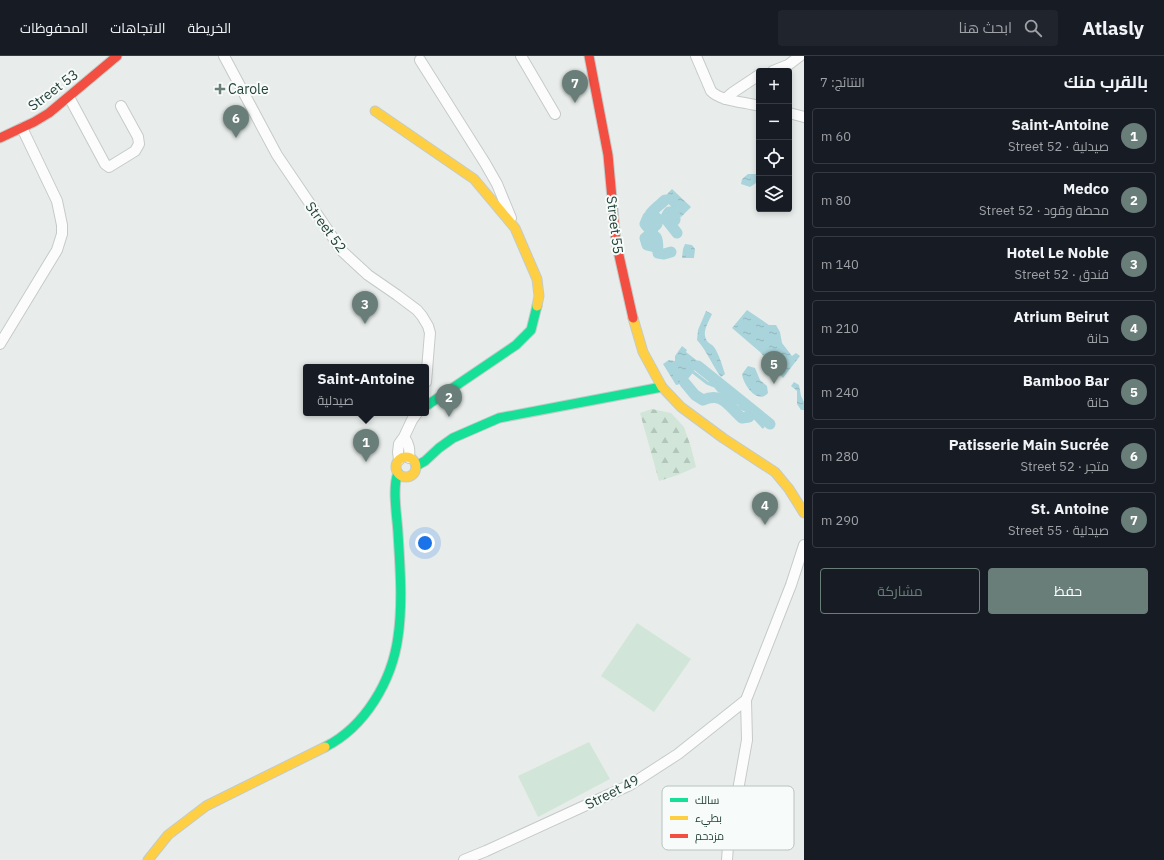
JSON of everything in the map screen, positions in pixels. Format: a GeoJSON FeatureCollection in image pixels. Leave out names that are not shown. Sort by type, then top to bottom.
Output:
{"type":"FeatureCollection","features":[{"type":"Feature","properties":{"kind":"street","name":"Street 53"},"geometry":{"type":"LineString","coordinates":[[0,138],[49,113],[117,56]]}},
{"type":"Feature","properties":{"kind":"street","name":"Street 52"},"geometry":{"type":"LineString","coordinates":[[224,56],[276,155],[342,251],[368,275],[407,302],[422,316],[430,332],[427,364]]}},
{"type":"Feature","properties":{"kind":"street"},"geometry":{"type":"LineString","coordinates":[[521,56],[555,114]]}},
{"type":"Feature","properties":{"kind":"street","name":"Street 55"},"geometry":{"type":"LineString","coordinates":[[589,56],[608,155],[616,242],[635,325],[643,352],[662,388],[687,412],[723,438],[775,472],[789,489],[804,513]]}},
{"type":"Feature","properties":{"kind":"street"},"geometry":{"type":"LineString","coordinates":[[696,56],[711,91],[725,99],[756,105]]}},
{"type":"Feature","properties":{"kind":"street"},"geometry":{"type":"LineString","coordinates":[[780,68],[788,65],[800,56]]}},
{"type":"Feature","properties":{"kind":"street"},"geometry":{"type":"LineString","coordinates":[[420,60],[497,184],[537,279],[539,296],[531,330],[516,345],[429,404]]}},
{"type":"Feature","properties":{"kind":"street"},"geometry":{"type":"LineString","coordinates":[[725,99],[756,77]]}},
{"type":"Feature","properties":{"kind":"street"},"geometry":{"type":"LineString","coordinates":[[69,97],[104,164],[109,167],[135,151],[139,144],[138,137],[121,106]]}},
{"type":"Feature","properties":{"kind":"street"},"geometry":{"type":"LineString","coordinates":[[375,112],[474,179],[515,228]]}},
{"type":"Feature","properties":{"kind":"street"},"geometry":{"type":"LineString","coordinates":[[792,114],[804,117]]}},
{"type":"Feature","properties":{"kind":"street"},"geometry":{"type":"LineString","coordinates":[[0,344],[57,250],[62,234],[62,225],[57,201],[22,128]]}},
{"type":"Feature","properties":{"kind":"street"},"geometry":{"type":"LineString","coordinates":[[409,460],[433,455],[439,448],[453,438],[468,430],[499,418],[662,388]]}},
{"type":"Feature","properties":{"kind":"street"},"geometry":{"type":"LineString","coordinates":[[148,860],[168,835],[206,806],[333,743],[350,731],[362,717],[376,696],[386,676],[396,649],[399,629],[400,578],[394,480],[402,475],[413,475],[416,469],[409,460],[410,450],[404,437],[415,416]]}},
{"type":"Feature","properties":{"kind":"street"},"geometry":{"type":"LineString","coordinates":[[402,475],[396,466],[409,460],[421,451],[439,448]]}},
{"type":"Feature","properties":{"kind":"street"},"geometry":{"type":"LineString","coordinates":[[739,786],[747,740],[746,700],[791,585],[804,545]]}},
{"type":"Feature","properties":{"kind":"street","name":"Street 49"},"geometry":{"type":"LineString","coordinates":[[464,860],[630,785],[678,754],[746,700]]}},
{"type":"Feature","properties":{"kind":"street"},"geometry":{"type":"LineString","coordinates":[[727,860],[728,850]]}},
{"type":"Feature","properties":{"kind":"green space"},"geometry":{"type":"Polygon","coordinates":[[[652,409],[671,413],[684,427],[696,467],[659,481],[640,413],[652,409]]]}},
{"type":"Feature","properties":{"kind":"green space"},"geometry":{"type":"Polygon","coordinates":[[[637,623],[691,659],[654,712],[601,676],[637,623]]]}},
{"type":"Feature","properties":{"kind":"green space"},"geometry":{"type":"Polygon","coordinates":[[[589,742],[610,779],[538,817],[518,776],[589,742]]]}},
{"type":"Feature","properties":{"kind":"water"},"geometry":{"type":"Polygon","coordinates":[[[748,174],[756,174],[756,183],[750,187],[741,184],[742,179],[748,174]]]}},
{"type":"Feature","properties":{"kind":"water"},"geometry":{"type":"Polygon","coordinates":[[[672,189],[691,207],[681,217],[663,198],[672,189]]]}},
{"type":"Feature","properties":{"kind":"water"},"geometry":{"type":"Polygon","coordinates":[[[685,244],[692,245],[695,249],[694,258],[682,258],[685,244]]]}},
{"type":"Feature","properties":{"kind":"water"},"geometry":{"type":"Polygon","coordinates":[[[747,310],[769,325],[776,325],[780,332],[782,343],[792,356],[796,353],[800,356],[783,378],[760,352],[732,328],[747,310]]]}},
{"type":"Feature","properties":{"kind":"water"},"geometry":{"type":"Polygon","coordinates":[[[706,311],[712,314],[706,327],[705,338],[714,347],[719,356],[725,374],[721,377],[697,340],[698,330],[706,311]]]}},
{"type":"Feature","properties":{"kind":"water"},"geometry":{"type":"Polygon","coordinates":[[[682,346],[687,350],[686,352],[700,363],[685,383],[676,385],[663,364],[669,360],[675,361],[675,356],[682,346]]]}},
{"type":"Feature","properties":{"kind":"water"},"geometry":{"type":"Polygon","coordinates":[[[748,366],[755,368],[760,380],[767,386],[768,393],[764,396],[755,395],[745,383],[742,374],[748,366]]]}},
{"type":"Feature","properties":{"kind":"water"},"geometry":{"type":"Polygon","coordinates":[[[794,382],[799,385],[804,402],[804,410],[801,410],[797,404],[797,391],[791,386],[794,382]]]}},
{"type":"Feature","properties":{"kind":"waterway"},"geometry":{"type":"LineString","coordinates":[[665,200],[652,211],[650,214],[648,218],[649,226],[654,227],[657,224],[658,219],[651,215],[648,217],[645,224],[653,234],[654,236],[655,239],[656,242],[656,245],[654,246],[648,244],[646,238],[652,235],[653,236],[655,237],[657,245],[655,247],[647,245],[645,238],[650,234],[653,235],[655,237],[657,239],[658,253],[664,254],[671,252]]}},
{"type":"Feature","properties":{"kind":"waterway"},"geometry":{"type":"LineString","coordinates":[[675,220],[673,212],[669,212],[666,219],[677,233]]}},
{"type":"Feature","properties":{"kind":"waterway"},"geometry":{"type":"LineString","coordinates":[[698,366],[770,424]]}},
{"type":"Feature","properties":{"kind":"waterway"},"geometry":{"type":"LineString","coordinates":[[696,369],[710,380],[719,391],[740,403],[745,409]]}},
{"type":"Feature","properties":{"kind":"waterway"},"geometry":{"type":"LineString","coordinates":[[693,372],[707,383],[722,389],[736,406],[749,412],[763,427]]}},
{"type":"Feature","properties":{"kind":"waterway"},"geometry":{"type":"LineString","coordinates":[[685,383],[695,395],[703,400],[715,397],[729,405],[742,418],[749,417]]}},
{"type":"Feature","properties":{"kind":"waterway"},"geometry":{"type":"LineString","coordinates":[[757,419],[765,424]]}},
{"type":"Feature","properties":{"kind":"traffic: fast"},"geometry":{"type":"LineString","coordinates":[[429,404],[516,345],[531,330],[537,306]]}},
{"type":"Feature","properties":{"kind":"traffic: fast"},"geometry":{"type":"LineString","coordinates":[[416,466],[425,461],[453,438],[499,418],[662,387]]}},
{"type":"Feature","properties":{"kind":"traffic: fast"},"geometry":{"type":"LineString","coordinates":[[325,747],[352,728],[364,715],[383,686],[395,654],[400,624],[401,598],[400,559],[395,494],[398,473]]}},
{"type":"Feature","properties":{"kind":"traffic: slow"},"geometry":{"type":"LineString","coordinates":[[375,111],[474,179],[515,228],[537,279],[539,296],[537,306]]}},
{"type":"Feature","properties":{"kind":"traffic: slow"},"geometry":{"type":"LineString","coordinates":[[633,318],[643,352],[662,387],[681,407],[723,438],[775,472],[789,489],[804,513]]}},
{"type":"Feature","properties":{"kind":"traffic: slow"},"geometry":{"type":"LineString","coordinates":[[406,457],[413,460],[416,467],[413,474],[406,477],[399,474],[396,467],[399,460],[406,457]]}},
{"type":"Feature","properties":{"kind":"traffic: slow"},"geometry":{"type":"LineString","coordinates":[[148,860],[168,835],[206,806],[325,747]]}},
{"type":"Feature","properties":{"kind":"traffic: jam"},"geometry":{"type":"LineString","coordinates":[[0,138],[49,113],[117,56]]}},
{"type":"Feature","properties":{"kind":"traffic: jam"},"geometry":{"type":"LineString","coordinates":[[589,56],[608,155],[616,242],[633,318]]}},
{"type":"Feature","properties":{"kind":"place","name":"Carole"},"geometry":{"type":"Point","coordinates":[220,89]}},
{"type":"Feature","properties":{"kind":"place","name":"St. Antoine"},"geometry":{"type":"Point","coordinates":[575,103]}},
{"type":"Feature","properties":{"kind":"place","name":"Patisserie Main Sucrée"},"geometry":{"type":"Point","coordinates":[236,138]}},
{"type":"Feature","properties":{"kind":"place","name":"Hotel Le Noble"},"geometry":{"type":"Point","coordinates":[365,324]}},
{"type":"Feature","properties":{"kind":"place","name":"Bamboo Bar"},"geometry":{"type":"Point","coordinates":[774,384]}},
{"type":"Feature","properties":{"kind":"place","name":"Medco"},"geometry":{"type":"Point","coordinates":[449,417]}},
{"type":"Feature","properties":{"kind":"place","name":"Saint-Antoine"},"geometry":{"type":"Point","coordinates":[366,462]}},
{"type":"Feature","properties":{"kind":"place","name":"Atrium Beirut"},"geometry":{"type":"Point","coordinates":[765,525]}}]}
